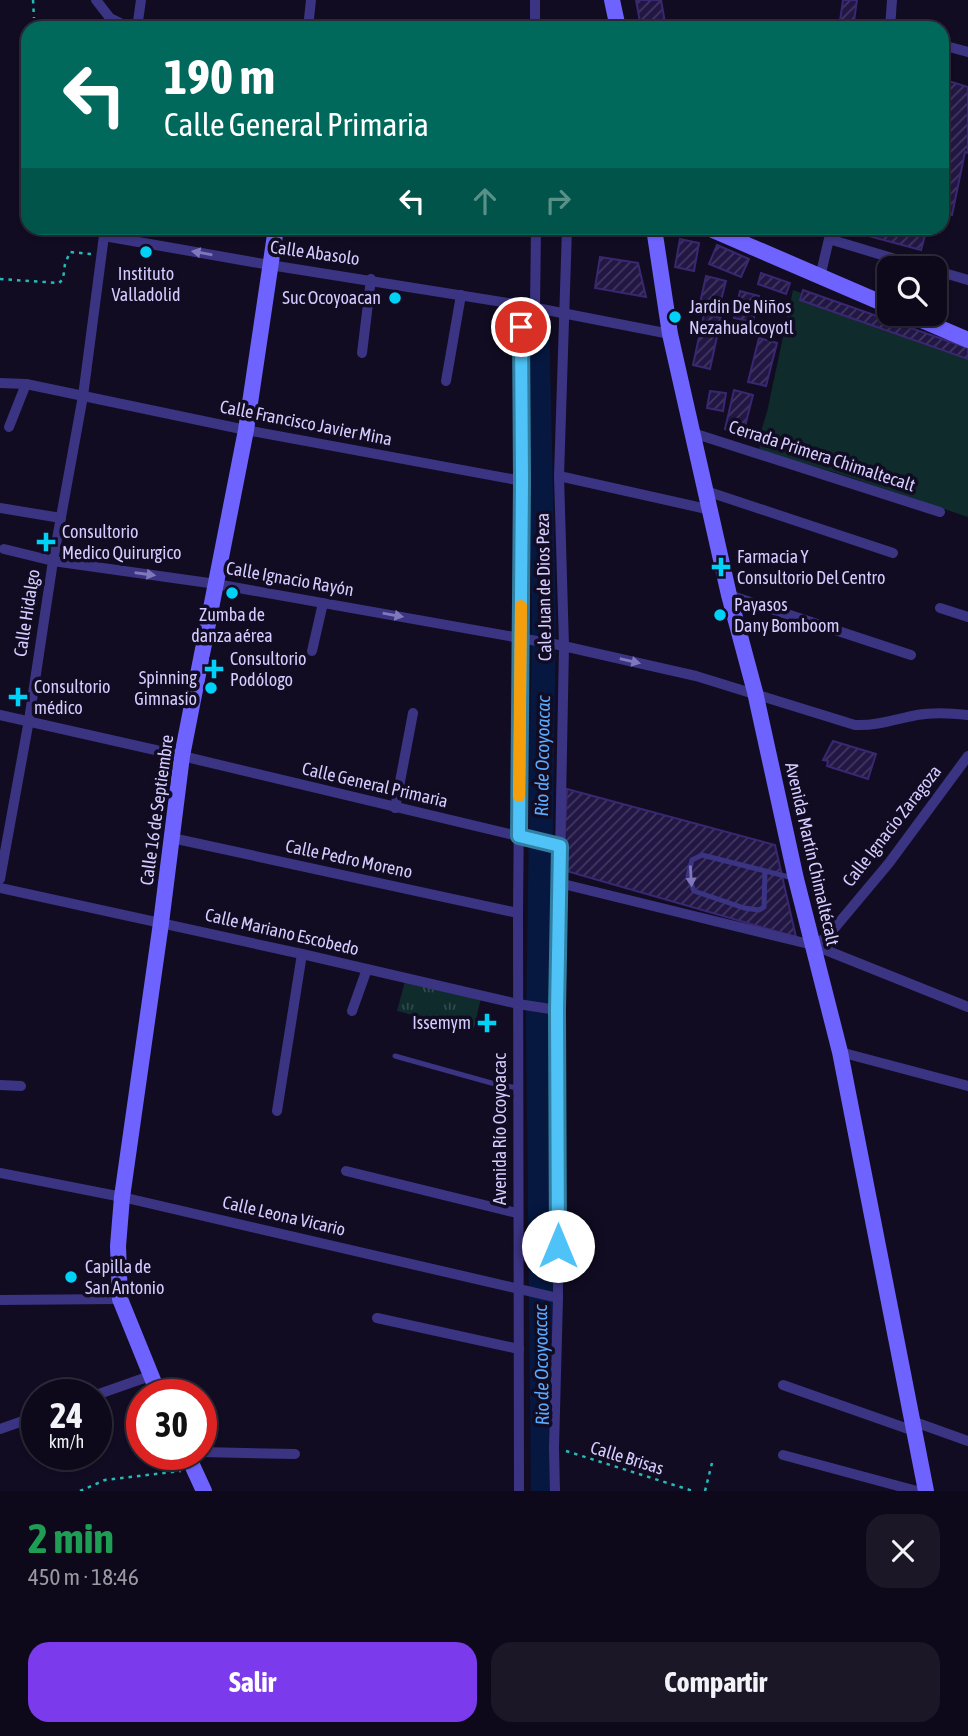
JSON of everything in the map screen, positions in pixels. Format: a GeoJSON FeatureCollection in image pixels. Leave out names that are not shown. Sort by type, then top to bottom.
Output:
{"type":"FeatureCollection","features":[{"type":"Feature","properties":{"kind":"main road"},"geometry":{"type":"LineString","coordinates":[[612,0],[616,21]]}},
{"type":"Feature","properties":{"kind":"main road","name":"Calle 16 de Septiembre"},"geometry":{"type":"LineString","coordinates":[[151,1379],[120,1298],[118,1245],[122,1197],[182,756],[246,430],[275,235]]}},
{"type":"Feature","properties":{"kind":"main road","name":"Avenida Martín Chimaltécalt"},"geometry":{"type":"LineString","coordinates":[[655,235],[670,334],[729,595],[755,692],[796,879],[840,1052],[926,1491]]}},
{"type":"Feature","properties":{"kind":"main road"},"geometry":{"type":"LineString","coordinates":[[724,235],[877,301]]}},
{"type":"Feature","properties":{"kind":"main road"},"geometry":{"type":"LineString","coordinates":[[935,326],[968,340]]}},
{"type":"Feature","properties":{"kind":"main road"},"geometry":{"type":"LineString","coordinates":[[195,1470],[204,1491]]}},
{"type":"Feature","properties":{"kind":"street"},"geometry":{"type":"LineString","coordinates":[[96,0],[110,18],[116,21]]}},
{"type":"Feature","properties":{"kind":"street"},"geometry":{"type":"LineString","coordinates":[[138,21],[141,0]]}},
{"type":"Feature","properties":{"kind":"street"},"geometry":{"type":"LineString","coordinates":[[309,21],[311,0]]}},
{"type":"Feature","properties":{"kind":"street"},"geometry":{"type":"LineString","coordinates":[[535,0],[535,21]]}},
{"type":"Feature","properties":{"kind":"street"},"geometry":{"type":"LineString","coordinates":[[890,21],[892,0]]}},
{"type":"Feature","properties":{"kind":"street"},"geometry":{"type":"LineString","coordinates":[[949,48],[968,52]]}},
{"type":"Feature","properties":{"kind":"street","name":"Calle Hidalgo"},"geometry":{"type":"LineString","coordinates":[[0,879],[83,396],[104,235]]}},
{"type":"Feature","properties":{"kind":"street","name":"Calle Abasolo"},"geometry":{"type":"LineString","coordinates":[[120,235],[270,265],[371,279],[565,314]]}},
{"type":"Feature","properties":{"kind":"street"},"geometry":{"type":"LineString","coordinates":[[535,308],[536,235]]}},
{"type":"Feature","properties":{"kind":"street","name":"Cale Juan de Dios Peza"},"geometry":{"type":"LineString","coordinates":[[555,1491],[554,1010],[559,883],[559,477],[567,235]]}},
{"type":"Feature","properties":{"kind":"street"},"geometry":{"type":"LineString","coordinates":[[820,277],[830,235]]}},
{"type":"Feature","properties":{"kind":"street"},"geometry":{"type":"LineString","coordinates":[[835,235],[892,256]]}},
{"type":"Feature","properties":{"kind":"street"},"geometry":{"type":"LineString","coordinates":[[947,274],[968,280]]}},
{"type":"Feature","properties":{"kind":"street"},"geometry":{"type":"LineString","coordinates":[[362,353],[371,279]]}},
{"type":"Feature","properties":{"kind":"street"},"geometry":{"type":"LineString","coordinates":[[446,381],[461,295]]}},
{"type":"Feature","properties":{"kind":"street","name":"Avenida Río Ocoyoacac"},"geometry":{"type":"LineString","coordinates":[[519,1491],[519,1349],[522,1291],[517,1213],[522,1005],[518,913],[524,837],[521,304]]}},
{"type":"Feature","properties":{"kind":"street"},"geometry":{"type":"LineString","coordinates":[[565,314],[670,334]]}},
{"type":"Feature","properties":{"kind":"street","name":"Calle Francisco Javier Mina"},"geometry":{"type":"LineString","coordinates":[[0,383],[26,384],[246,430],[522,481]]}},
{"type":"Feature","properties":{"kind":"street"},"geometry":{"type":"LineString","coordinates":[[9,428],[26,384]]}},
{"type":"Feature","properties":{"kind":"street","name":"Cerrada Primera Chimaltecalt"},"geometry":{"type":"LineString","coordinates":[[693,433],[940,512]]}},
{"type":"Feature","properties":{"kind":"street"},"geometry":{"type":"LineString","coordinates":[[559,477],[710,510]]}},
{"type":"Feature","properties":{"kind":"street"},"geometry":{"type":"LineString","coordinates":[[706,491],[893,553]]}},
{"type":"Feature","properties":{"kind":"street"},"geometry":{"type":"LineString","coordinates":[[0,508],[61,518]]}},
{"type":"Feature","properties":{"kind":"street","name":"Calle Ignacio Rayón"},"geometry":{"type":"LineString","coordinates":[[4,549],[53,561],[216,584],[561,646]]}},
{"type":"Feature","properties":{"kind":"street"},"geometry":{"type":"LineString","coordinates":[[729,595],[911,655]]}},
{"type":"Feature","properties":{"kind":"street"},"geometry":{"type":"LineString","coordinates":[[312,651],[323,603]]}},
{"type":"Feature","properties":{"kind":"street"},"geometry":{"type":"LineString","coordinates":[[940,608],[968,617]]}},
{"type":"Feature","properties":{"kind":"street"},"geometry":{"type":"LineString","coordinates":[[561,646],[696,676],[855,725],[880,724],[944,712],[968,715]]}},
{"type":"Feature","properties":{"kind":"street"},"geometry":{"type":"LineString","coordinates":[[395,808],[413,713]]}},
{"type":"Feature","properties":{"kind":"street","name":"Calle General Primaria"},"geometry":{"type":"LineString","coordinates":[[0,715],[558,846]]}},
{"type":"Feature","properties":{"kind":"street","name":"Calle Ignacio Zaragoza"},"geometry":{"type":"LineString","coordinates":[[813,945],[827,937],[889,863],[968,756]]}},
{"type":"Feature","properties":{"kind":"street","name":"Calle Pedro Moreno"},"geometry":{"type":"LineString","coordinates":[[172,838],[518,913]]}},
{"type":"Feature","properties":{"kind":"street"},"geometry":{"type":"LineString","coordinates":[[559,883],[813,945],[968,1007]]}},
{"type":"Feature","properties":{"kind":"street","name":"Calle Mariano Escobedo"},"geometry":{"type":"LineString","coordinates":[[0,888],[554,1010]]}},
{"type":"Feature","properties":{"kind":"street"},"geometry":{"type":"LineString","coordinates":[[278,1111],[302,954]]}},
{"type":"Feature","properties":{"kind":"street"},"geometry":{"type":"LineString","coordinates":[[352,1011],[367,969]]}},
{"type":"Feature","properties":{"kind":"street"},"geometry":{"type":"LineString","coordinates":[[840,1052],[968,1086]]}},
{"type":"Feature","properties":{"kind":"street"},"geometry":{"type":"LineString","coordinates":[[0,1085],[20,1086]]}},
{"type":"Feature","properties":{"kind":"street"},"geometry":{"type":"LineString","coordinates":[[346,1171],[517,1213]]}},
{"type":"Feature","properties":{"kind":"street","name":"Calle Leona Vicario"},"geometry":{"type":"LineString","coordinates":[[0,1173],[122,1197],[555,1298]]}},
{"type":"Feature","properties":{"kind":"street"},"geometry":{"type":"LineString","coordinates":[[0,1300],[120,1298]]}},
{"type":"Feature","properties":{"kind":"street"},"geometry":{"type":"LineString","coordinates":[[377,1318],[519,1349]]}},
{"type":"Feature","properties":{"kind":"street"},"geometry":{"type":"LineString","coordinates":[[112,1389],[150,1376]]}},
{"type":"Feature","properties":{"kind":"street"},"geometry":{"type":"LineString","coordinates":[[783,1385],[968,1441]]}},
{"type":"Feature","properties":{"kind":"street"},"geometry":{"type":"LineString","coordinates":[[0,1429],[21,1422]]}},
{"type":"Feature","properties":{"kind":"street"},"geometry":{"type":"LineString","coordinates":[[217,1452],[295,1454]]}},
{"type":"Feature","properties":{"kind":"street"},"geometry":{"type":"LineString","coordinates":[[783,1455],[917,1491]]}},
{"type":"Feature","properties":{"kind":"lane"},"geometry":{"type":"LineString","coordinates":[[765,872],[764,907],[759,910],[744,908],[694,891],[688,876],[692,860],[702,855],[796,879]]}},
{"type":"Feature","properties":{"kind":"lane"},"geometry":{"type":"LineString","coordinates":[[395,1056],[518,1088]]}},
{"type":"Feature","properties":{"kind":"path"},"geometry":{"type":"LineString","coordinates":[[33,0],[34,18]]}},
{"type":"Feature","properties":{"kind":"path"},"geometry":{"type":"LineString","coordinates":[[0,279],[59,283],[63,279],[65,264],[71,252],[101,255]]}},
{"type":"Feature","properties":{"kind":"path","name":"Calle Brisas"},"geometry":{"type":"LineString","coordinates":[[554,1448],[693,1491]]}},
{"type":"Feature","properties":{"kind":"path"},"geometry":{"type":"LineString","coordinates":[[705,1491],[712,1463]]}},
{"type":"Feature","properties":{"kind":"path"},"geometry":{"type":"LineString","coordinates":[[80,1491],[105,1480],[153,1470]]}},
{"type":"Feature","properties":{"kind":"green space"},"geometry":{"type":"Polygon","coordinates":[[[793,290],[877,320],[877,326],[893,326],[968,353],[968,517],[759,450],[760,445],[757,444],[767,412],[793,290]]]}},
{"type":"Feature","properties":{"kind":"green space"},"geometry":{"type":"Polygon","coordinates":[[[405,981],[481,998],[473,1031],[397,1011],[405,981]]]}},
{"type":"Feature","properties":{"kind":"building"},"geometry":{"type":"Polygon","coordinates":[[[636,0],[661,0],[665,21],[640,21],[636,0]]]}},
{"type":"Feature","properties":{"kind":"building"},"geometry":{"type":"Polygon","coordinates":[[[843,0],[857,0],[854,21],[840,21],[843,0]]]}},
{"type":"Feature","properties":{"kind":"building"},"geometry":{"type":"Polygon","coordinates":[[[949,81],[968,87],[968,153],[965,152],[952,215],[949,214],[949,81]]]}},
{"type":"Feature","properties":{"kind":"building"},"geometry":{"type":"Polygon","coordinates":[[[865,235],[925,235],[921,250],[865,235]]]}},
{"type":"Feature","properties":{"kind":"building"},"geometry":{"type":"Polygon","coordinates":[[[680,239],[699,243],[694,271],[675,267],[680,239]]]}},
{"type":"Feature","properties":{"kind":"building"},"geometry":{"type":"Polygon","coordinates":[[[717,245],[749,259],[741,277],[709,264],[717,245]]]}},
{"type":"Feature","properties":{"kind":"building"},"geometry":{"type":"Polygon","coordinates":[[[600,257],[638,263],[646,297],[595,288],[600,257]]]}},
{"type":"Feature","properties":{"kind":"building"},"geometry":{"type":"Polygon","coordinates":[[[761,273],[790,283],[786,294],[758,284],[761,273]]]}},
{"type":"Feature","properties":{"kind":"building"},"geometry":{"type":"Polygon","coordinates":[[[706,276],[726,281],[719,308],[700,303],[706,276]]]}},
{"type":"Feature","properties":{"kind":"building"},"geometry":{"type":"Polygon","coordinates":[[[803,290],[877,316],[877,326],[905,326],[968,348],[968,359],[800,300],[803,290]]]}},
{"type":"Feature","properties":{"kind":"building"},"geometry":{"type":"Polygon","coordinates":[[[740,291],[759,296],[753,322],[734,318],[740,291]]]}},
{"type":"Feature","properties":{"kind":"building"},"geometry":{"type":"Polygon","coordinates":[[[704,314],[721,318],[710,369],[693,365],[704,314]]]}},
{"type":"Feature","properties":{"kind":"building"},"geometry":{"type":"Polygon","coordinates":[[[759,338],[777,343],[766,386],[748,382],[759,338]]]}},
{"type":"Feature","properties":{"kind":"building"},"geometry":{"type":"Polygon","coordinates":[[[734,390],[753,395],[743,434],[725,429],[734,390]]]}},
{"type":"Feature","properties":{"kind":"building"},"geometry":{"type":"Polygon","coordinates":[[[710,391],[726,393],[723,411],[707,408],[710,391]]]}},
{"type":"Feature","properties":{"kind":"building"},"geometry":{"type":"Polygon","coordinates":[[[833,741],[876,754],[868,779],[827,766],[828,761],[823,760],[833,741]]]}},
{"type":"Feature","properties":{"kind":"building"},"geometry":{"type":"Polygon","coordinates":[[[567,789],[775,845],[796,937],[563,870],[567,789]]]}},
{"type":"Feature","properties":{"kind":"waterway","name":"Rio de Ocoyoacac"},"geometry":{"type":"LineString","coordinates":[[537,315],[544,620],[538,1024],[543,1491]]}},
{"type":"Feature","properties":{"kind":"slow traffic"},"geometry":{"type":"LineString","coordinates":[[519,796],[521,606]]}},
{"type":"Feature","properties":{"kind":"place","name":"Instituto Valladolid"},"geometry":{"type":"Point","coordinates":[146,252]}},
{"type":"Feature","properties":{"kind":"place","name":"Suc Ocoyoacan"},"geometry":{"type":"Point","coordinates":[395,298]}},
{"type":"Feature","properties":{"kind":"place","name":"Jardin De Niños Nezahualcoyotl"},"geometry":{"type":"Point","coordinates":[675,317]}},
{"type":"Feature","properties":{"kind":"place","name":"Consultorio Medico Quirurgico"},"geometry":{"type":"Point","coordinates":[46,542]}},
{"type":"Feature","properties":{"kind":"place","name":"Farmacia Y Consultorio Del Centro"},"geometry":{"type":"Point","coordinates":[721,567]}},
{"type":"Feature","properties":{"kind":"place","name":"Zumba de danza aérea"},"geometry":{"type":"Point","coordinates":[232,593]}},
{"type":"Feature","properties":{"kind":"place","name":"Payasos Dany Bomboom"},"geometry":{"type":"Point","coordinates":[720,615]}},
{"type":"Feature","properties":{"kind":"place","name":"Consultorio Podólogo"},"geometry":{"type":"Point","coordinates":[214,669]}},
{"type":"Feature","properties":{"kind":"place","name":"Spinning Gimnasio"},"geometry":{"type":"Point","coordinates":[211,688]}},
{"type":"Feature","properties":{"kind":"place","name":"Consultorio médico"},"geometry":{"type":"Point","coordinates":[18,697]}},
{"type":"Feature","properties":{"kind":"place","name":"Issemym"},"geometry":{"type":"Point","coordinates":[487,1023]}},
{"type":"Feature","properties":{"kind":"place","name":"Capilla de San Antonio"},"geometry":{"type":"Point","coordinates":[71,1277]}},
{"type":"Feature","properties":{"kind":"route"},"geometry":{"type":"LineString","coordinates":[[521,327],[519,836],[560,846],[557,1010],[558,1246]]}}]}
